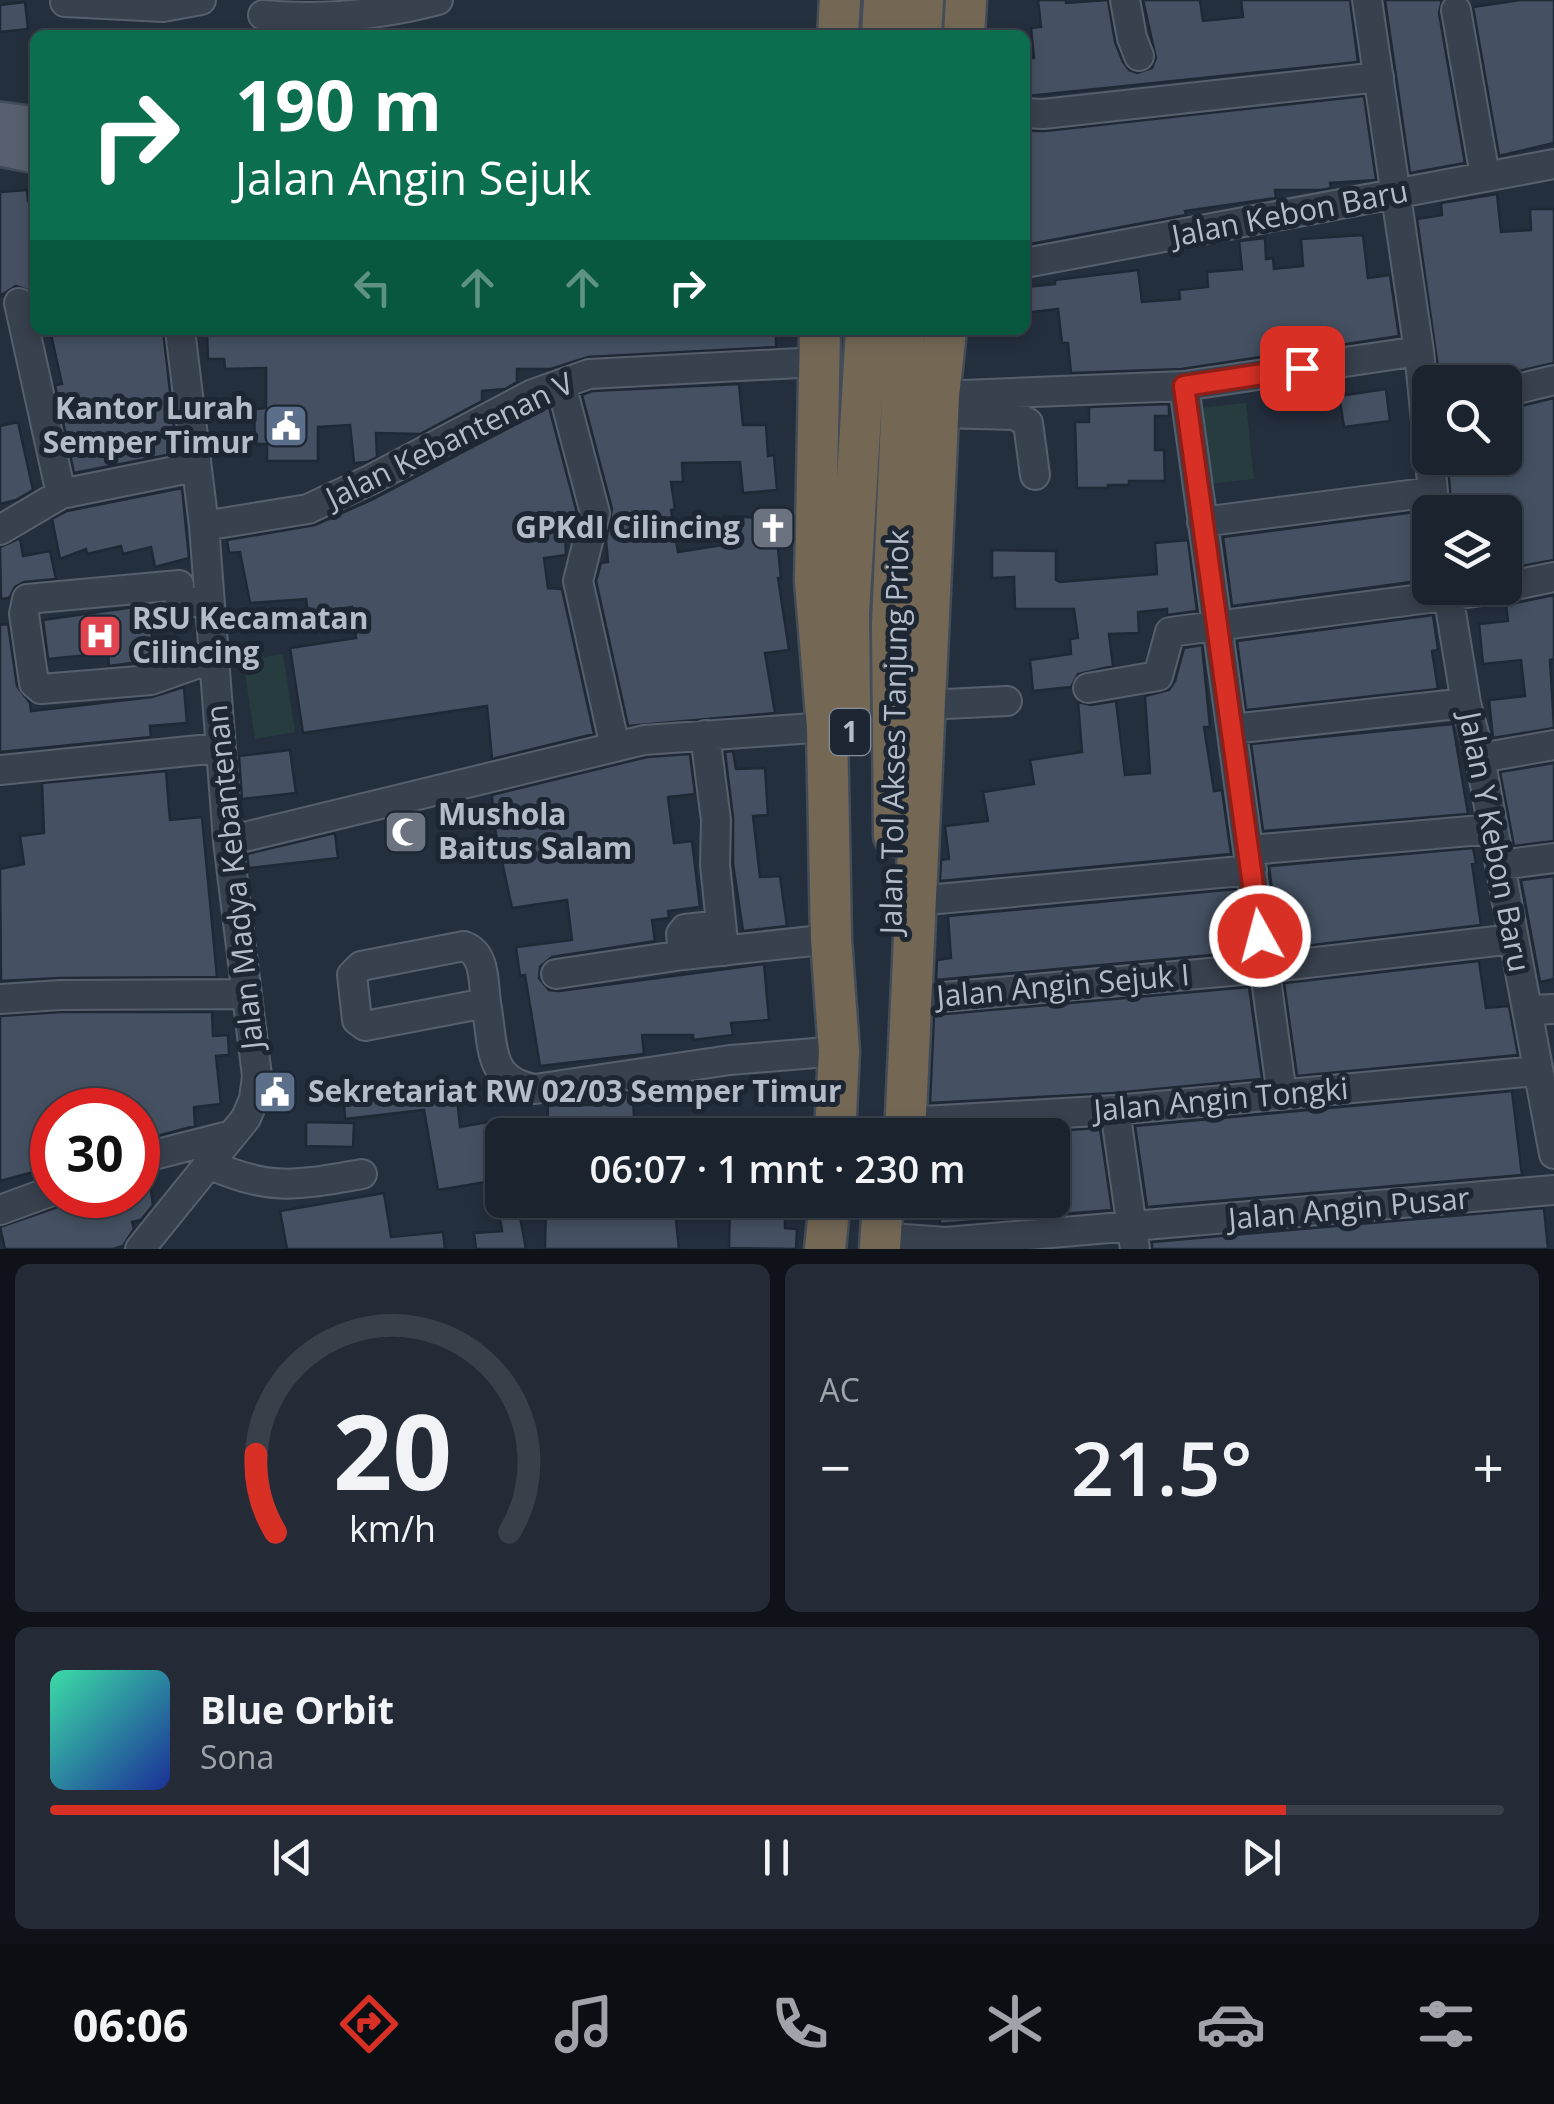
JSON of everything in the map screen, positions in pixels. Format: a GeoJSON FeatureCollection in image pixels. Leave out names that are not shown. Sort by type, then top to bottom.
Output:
{"type":"FeatureCollection","features":[{"type":"Feature","properties":{"kind":"highway"},"geometry":{"type":"LineString","coordinates":[[838,30],[840,0]]}},
{"type":"Feature","properties":{"kind":"highway"},"geometry":{"type":"LineString","coordinates":[[882,30],[884,0]]}},
{"type":"Feature","properties":{"kind":"highway"},"geometry":{"type":"LineString","coordinates":[[920,30],[923,0]]}},
{"type":"Feature","properties":{"kind":"highway"},"geometry":{"type":"LineString","coordinates":[[964,30],[966,0]]}},
{"type":"Feature","properties":{"kind":"highway","name":"Jalan Tol Akses Tanjung Priok"},"geometry":{"type":"LineString","coordinates":[[848,1118],[850,613],[866,335]]}},
{"type":"Feature","properties":{"kind":"highway","name":"Jalan Tol Akses Tanjung Priok"},"geometry":{"type":"LineString","coordinates":[[900,1118],[892,624],[905,335]]}},
{"type":"Feature","properties":{"kind":"highway"},"geometry":{"type":"LineString","coordinates":[[901,1118],[911,1000],[946,335]]}},
{"type":"Feature","properties":{"kind":"highway"},"geometry":{"type":"LineString","coordinates":[[814,345],[815,581],[827,727],[830,939],[838,1051],[836,1118]]}},
{"type":"Feature","properties":{"kind":"highway"},"geometry":{"type":"LineString","coordinates":[[825,1249],[828,1218]]}},
{"type":"Feature","properties":{"kind":"highway"},"geometry":{"type":"LineString","coordinates":[[840,1249],[843,1218]]}},
{"type":"Feature","properties":{"kind":"main road"},"geometry":{"type":"LineString","coordinates":[[0,120],[30,124]]}},
{"type":"Feature","properties":{"kind":"main road"},"geometry":{"type":"LineString","coordinates":[[0,148],[30,153]]}},
{"type":"Feature","properties":{"kind":"street"},"geometry":{"type":"LineString","coordinates":[[66,2],[164,8],[201,0]]}},
{"type":"Feature","properties":{"kind":"street"},"geometry":{"type":"LineString","coordinates":[[261,17],[402,10],[438,0]]}},
{"type":"Feature","properties":{"kind":"street"},"geometry":{"type":"LineString","coordinates":[[1125,0],[1132,38],[1140,56]]}},
{"type":"Feature","properties":{"kind":"street"},"geometry":{"type":"LineString","coordinates":[[1367,0],[1421,365]]}},
{"type":"Feature","properties":{"kind":"street"},"geometry":{"type":"LineString","coordinates":[[1456,10],[1484,176]]}},
{"type":"Feature","properties":{"kind":"street"},"geometry":{"type":"LineString","coordinates":[[1030,113],[1379,77]]}},
{"type":"Feature","properties":{"kind":"street","name":"Jalan Kebon Baru"},"geometry":{"type":"LineString","coordinates":[[1030,262],[1554,164]]}},
{"type":"Feature","properties":{"kind":"street"},"geometry":{"type":"LineString","coordinates":[[18,303],[61,494]]}},
{"type":"Feature","properties":{"kind":"street","name":"Jalan Madya Kebantenan"},"geometry":{"type":"LineString","coordinates":[[140,1249],[246,1118],[258,1076],[228,841],[204,526],[181,335]]}},
{"type":"Feature","properties":{"kind":"street","name":"Jalan Kebantenan V"},"geometry":{"type":"LineString","coordinates":[[204,526],[308,508],[372,479],[533,394],[589,374],[814,345]]}},
{"type":"Feature","properties":{"kind":"street"},"geometry":{"type":"LineString","coordinates":[[939,404],[1184,386],[1419,351]]}},
{"type":"Feature","properties":{"kind":"street"},"geometry":{"type":"LineString","coordinates":[[1522,388],[1554,380]]}},
{"type":"Feature","properties":{"kind":"street"},"geometry":{"type":"LineString","coordinates":[[560,384],[595,513],[578,581],[615,746]]}},
{"type":"Feature","properties":{"kind":"street"},"geometry":{"type":"LineString","coordinates":[[1184,386],[1282,1095]]}},
{"type":"Feature","properties":{"kind":"street"},"geometry":{"type":"LineString","coordinates":[[939,404],[1023,418],[1028,423],[1035,474]]}},
{"type":"Feature","properties":{"kind":"street"},"geometry":{"type":"LineString","coordinates":[[0,530],[61,494],[195,466]]}},
{"type":"Feature","properties":{"kind":"street"},"geometry":{"type":"LineString","coordinates":[[1202,522],[1412,504]]}},
{"type":"Feature","properties":{"kind":"street"},"geometry":{"type":"LineString","coordinates":[[1522,584],[1554,577]]}},
{"type":"Feature","properties":{"kind":"street"},"geometry":{"type":"LineString","coordinates":[[208,600],[180,603],[178,585],[28,600],[24,614],[34,682],[41,689],[151,680],[213,658]]}},
{"type":"Feature","properties":{"kind":"street"},"geometry":{"type":"LineString","coordinates":[[1088,688],[1158,676],[1170,632],[1412,596]]}},
{"type":"Feature","properties":{"kind":"street","name":"Jalan Y Kebon Baru"},"geometry":{"type":"LineString","coordinates":[[1450,605],[1513,940],[1541,1009],[1537,1071],[1554,1154]]}},
{"type":"Feature","properties":{"kind":"street"},"geometry":{"type":"LineString","coordinates":[[926,705],[1007,701]]}},
{"type":"Feature","properties":{"kind":"street"},"geometry":{"type":"LineString","coordinates":[[1232,729],[1466,703]]}},
{"type":"Feature","properties":{"kind":"street"},"geometry":{"type":"LineString","coordinates":[[228,841],[615,746],[827,727]]}},
{"type":"Feature","properties":{"kind":"street"},"geometry":{"type":"LineString","coordinates":[[705,735],[716,820],[715,865],[722,938]]}},
{"type":"Feature","properties":{"kind":"street"},"geometry":{"type":"LineString","coordinates":[[1480,758],[1554,746]]}},
{"type":"Feature","properties":{"kind":"street"},"geometry":{"type":"LineString","coordinates":[[0,770],[219,748]]}},
{"type":"Feature","properties":{"kind":"street"},"geometry":{"type":"LineString","coordinates":[[916,900],[1493,829]]}},
{"type":"Feature","properties":{"kind":"street"},"geometry":{"type":"LineString","coordinates":[[1500,865],[1554,858]]}},
{"type":"Feature","properties":{"kind":"street"},"geometry":{"type":"LineString","coordinates":[[556,974],[683,955],[685,929],[722,938],[830,939]]}},
{"type":"Feature","properties":{"kind":"street","name":"Jalan Angin Sejuk I"},"geometry":{"type":"LineString","coordinates":[[911,1000],[1264,968],[1513,940]]}},
{"type":"Feature","properties":{"kind":"street"},"geometry":{"type":"LineString","coordinates":[[486,1003],[365,1026],[357,1020],[352,975],[361,966],[464,946],[474,950],[479,956],[498,1072],[507,1081],[536,1089],[730,1060],[838,1051]]}},
{"type":"Feature","properties":{"kind":"street"},"geometry":{"type":"LineString","coordinates":[[0,999],[246,994]]}},
{"type":"Feature","properties":{"kind":"street","name":"Jalan Angin Tongki"},"geometry":{"type":"LineString","coordinates":[[1033,1118],[1537,1071]]}},
{"type":"Feature","properties":{"kind":"street"},"geometry":{"type":"LineString","coordinates":[[1115,1110],[1134,1238]]}},
{"type":"Feature","properties":{"kind":"street"},"geometry":{"type":"LineString","coordinates":[[160,1154],[232,1136]]}},
{"type":"Feature","properties":{"kind":"street"},"geometry":{"type":"LineString","coordinates":[[209,1164],[260,1184],[362,1174]]}},
{"type":"Feature","properties":{"kind":"street","name":"Jalan Angin Pusar"},"geometry":{"type":"LineString","coordinates":[[898,1234],[946,1242],[1134,1238],[1554,1190]]}},
{"type":"Feature","properties":{"kind":"street"},"geometry":{"type":"LineString","coordinates":[[0,1210],[30,1199]]}},
{"type":"Feature","properties":{"kind":"green space"},"geometry":{"type":"Polygon","coordinates":[[[1246,403],[1254,479],[1199,485],[1191,409],[1246,403]]]}},
{"type":"Feature","properties":{"kind":"green space"},"geometry":{"type":"Polygon","coordinates":[[[283,654],[295,732],[255,739],[243,660],[283,654]]]}},
{"type":"Feature","properties":{"kind":"building"},"geometry":{"type":"Polygon","coordinates":[[[1038,0],[1108,0],[1115,42],[1123,62],[1137,73],[1152,68],[1156,58],[1143,0],[1200,0],[1203,21],[1243,17],[1241,0],[1350,0],[1358,62],[1030,96],[1030,58],[1034,58],[1031,28],[1041,27],[1038,0]]]}},
{"type":"Feature","properties":{"kind":"building"},"geometry":{"type":"Polygon","coordinates":[[[1385,0],[1442,0],[1439,13],[1465,163],[1410,173],[1385,0]]]}},
{"type":"Feature","properties":{"kind":"building"},"geometry":{"type":"Polygon","coordinates":[[[1554,0],[1554,143],[1499,156],[1473,7],[1554,0]]]}},
{"type":"Feature","properties":{"kind":"building"},"geometry":{"type":"Polygon","coordinates":[[[25,2],[28,29],[0,32],[0,5],[25,2]]]}},
{"type":"Feature","properties":{"kind":"building"},"geometry":{"type":"Polygon","coordinates":[[[1364,96],[1376,180],[1330,183],[1331,188],[1321,190],[1275,190],[1276,198],[1185,211],[1186,215],[1030,244],[1030,131],[1364,96]]]}},
{"type":"Feature","properties":{"kind":"building"},"geometry":{"type":"Polygon","coordinates":[[[27,190],[30,291],[16,286],[0,296],[0,192],[27,190]]]}},
{"type":"Feature","properties":{"kind":"building"},"geometry":{"type":"Polygon","coordinates":[[[1497,194],[1501,232],[1531,230],[1530,209],[1554,209],[1554,363],[1522,370],[1522,365],[1438,365],[1417,219],[1442,215],[1441,203],[1497,194]]]}},
{"type":"Feature","properties":{"kind":"building"},"geometry":{"type":"Polygon","coordinates":[[[1363,235],[1368,278],[1390,275],[1399,336],[1182,369],[1071,373],[1068,343],[1062,343],[1058,309],[1030,312],[1030,286],[1138,270],[1142,302],[1180,299],[1179,290],[1208,287],[1207,272],[1242,269],[1239,241],[1265,238],[1266,259],[1273,258],[1274,269],[1303,266],[1301,239],[1363,235]]]}},
{"type":"Feature","properties":{"kind":"building"},"geometry":{"type":"Polygon","coordinates":[[[51,335],[164,335],[177,453],[74,473],[55,385],[62,384],[51,335]]]}},
{"type":"Feature","properties":{"kind":"building"},"geometry":{"type":"Polygon","coordinates":[[[207,335],[776,335],[776,347],[588,357],[551,369],[517,369],[517,382],[505,389],[482,391],[482,401],[420,434],[376,433],[377,457],[354,463],[350,425],[318,427],[318,461],[267,461],[267,444],[255,444],[254,409],[266,408],[266,368],[225,369],[224,359],[208,359],[207,335]]]}},
{"type":"Feature","properties":{"kind":"building"},"geometry":{"type":"Polygon","coordinates":[[[739,384],[743,425],[766,425],[768,456],[774,455],[777,490],[743,493],[740,462],[682,463],[683,482],[671,482],[675,509],[671,510],[678,552],[723,545],[724,516],[785,519],[785,539],[777,539],[778,578],[789,650],[765,653],[775,713],[628,726],[596,581],[601,563],[608,562],[606,541],[612,509],[582,395],[592,391],[739,384]]]}},
{"type":"Feature","properties":{"kind":"building"},"geometry":{"type":"Polygon","coordinates":[[[1386,389],[1390,421],[1344,427],[1339,396],[1386,389]]]}},
{"type":"Feature","properties":{"kind":"building"},"geometry":{"type":"Polygon","coordinates":[[[1554,398],[1554,560],[1522,566],[1522,495],[1450,495],[1449,475],[1522,475],[1522,406],[1554,398]]]}},
{"type":"Feature","properties":{"kind":"building"},"geometry":{"type":"Polygon","coordinates":[[[1169,404],[1169,416],[1155,416],[1155,450],[1164,450],[1165,481],[1077,488],[1075,422],[1089,422],[1089,407],[1169,404]]]}},
{"type":"Feature","properties":{"kind":"building"},"geometry":{"type":"Polygon","coordinates":[[[549,407],[577,513],[574,526],[565,528],[566,555],[544,558],[548,588],[562,589],[594,734],[492,759],[487,706],[303,733],[290,648],[356,638],[352,607],[308,614],[306,599],[250,603],[240,552],[229,553],[227,540],[315,525],[549,407]]]}},
{"type":"Feature","properties":{"kind":"building"},"geometry":{"type":"Polygon","coordinates":[[[18,422],[33,490],[0,504],[0,426],[18,422]]]}},
{"type":"Feature","properties":{"kind":"building"},"geometry":{"type":"Polygon","coordinates":[[[182,488],[189,558],[155,567],[151,547],[123,554],[121,546],[87,554],[86,549],[60,559],[52,519],[67,511],[182,488]]]}},
{"type":"Feature","properties":{"kind":"building"},"geometry":{"type":"Polygon","coordinates":[[[1412,512],[1412,582],[1232,606],[1223,537],[1412,512]]]}},
{"type":"Feature","properties":{"kind":"building"},"geometry":{"type":"Polygon","coordinates":[[[20,538],[23,556],[50,551],[56,579],[24,582],[15,587],[9,598],[1,599],[0,547],[20,538]]]}},
{"type":"Feature","properties":{"kind":"building"},"geometry":{"type":"Polygon","coordinates":[[[1188,540],[1197,611],[1167,615],[1167,609],[1138,612],[1139,633],[1109,634],[1113,666],[1078,674],[1071,687],[1033,691],[1030,660],[1071,654],[1070,639],[1078,638],[1074,609],[1015,609],[1014,577],[992,578],[992,550],[1056,551],[1056,580],[1060,582],[1157,574],[1155,543],[1188,540]]]}},
{"type":"Feature","properties":{"kind":"building"},"geometry":{"type":"Polygon","coordinates":[[[1554,595],[1554,659],[1550,660],[1554,728],[1493,738],[1489,700],[1525,696],[1521,660],[1483,664],[1479,624],[1508,621],[1506,605],[1522,605],[1522,602],[1554,595]]]}},
{"type":"Feature","properties":{"kind":"building","name":"RSU Kecamatan Cilincing"},"geometry":{"type":"Polygon","coordinates":[[[148,605],[155,660],[109,666],[108,653],[48,659],[43,620],[148,605]]]}},
{"type":"Feature","properties":{"kind":"building"},"geometry":{"type":"Polygon","coordinates":[[[1433,615],[1438,650],[1432,651],[1438,689],[1246,710],[1237,641],[1433,615]]]}},
{"type":"Feature","properties":{"kind":"building"},"geometry":{"type":"Polygon","coordinates":[[[8,624],[17,686],[30,703],[31,711],[152,697],[184,687],[187,723],[150,726],[151,737],[0,752],[0,625],[8,624]]]}},
{"type":"Feature","properties":{"kind":"building"},"geometry":{"type":"Polygon","coordinates":[[[1202,645],[1210,727],[1204,727],[1214,791],[1222,790],[1231,854],[940,881],[941,860],[949,859],[945,826],[988,821],[983,792],[1034,784],[1030,760],[1082,752],[1078,702],[1091,705],[1116,701],[1125,775],[1150,773],[1145,696],[1169,690],[1184,648],[1202,645]]]}},
{"type":"Feature","properties":{"kind":"building"},"geometry":{"type":"Polygon","coordinates":[[[1453,724],[1468,814],[1263,831],[1251,744],[1453,724]]]}},
{"type":"Feature","properties":{"kind":"building"},"geometry":{"type":"Polygon","coordinates":[[[290,750],[296,793],[242,799],[239,756],[290,750]]]}},
{"type":"Feature","properties":{"kind":"building"},"geometry":{"type":"Polygon","coordinates":[[[733,751],[736,769],[765,768],[768,815],[753,816],[760,877],[780,876],[787,926],[743,931],[733,864],[733,818],[725,752],[733,751]]]}},
{"type":"Feature","properties":{"kind":"building"},"geometry":{"type":"Polygon","coordinates":[[[690,754],[695,794],[668,797],[674,843],[692,841],[700,907],[668,911],[669,918],[652,920],[655,941],[552,957],[540,967],[539,978],[549,990],[559,991],[764,964],[769,1020],[731,1023],[733,1035],[693,1040],[693,1035],[642,1035],[644,1054],[540,1066],[525,975],[520,976],[516,947],[572,940],[567,900],[512,908],[493,820],[492,795],[647,757],[690,754]]]}},
{"type":"Feature","properties":{"kind":"building"},"geometry":{"type":"Polygon","coordinates":[[[1554,763],[1554,841],[1514,846],[1500,772],[1554,763]]]}},
{"type":"Feature","properties":{"kind":"building"},"geometry":{"type":"Polygon","coordinates":[[[166,771],[170,820],[202,817],[217,977],[1,981],[0,869],[24,864],[20,836],[44,833],[42,783],[166,771]]]}},
{"type":"Feature","properties":{"kind":"building","name":"Mushola Baitus Salam"},"geometry":{"type":"Polygon","coordinates":[[[421,816],[422,844],[391,845],[389,820],[421,816]]]}},
{"type":"Feature","properties":{"kind":"building"},"geometry":{"type":"Polygon","coordinates":[[[335,833],[338,858],[249,868],[247,854],[335,833]]]}},
{"type":"Feature","properties":{"kind":"building"},"geometry":{"type":"Polygon","coordinates":[[[1473,848],[1481,925],[1279,949],[1269,866],[1473,848]]]}},
{"type":"Feature","properties":{"kind":"building"},"geometry":{"type":"Polygon","coordinates":[[[1554,876],[1554,979],[1540,982],[1521,880],[1554,876]]]}},
{"type":"Feature","properties":{"kind":"building"},"geometry":{"type":"Polygon","coordinates":[[[1236,889],[1245,952],[936,980],[937,960],[951,958],[948,916],[1236,889]]]}},
{"type":"Feature","properties":{"kind":"building"},"geometry":{"type":"Polygon","coordinates":[[[1479,961],[1486,1008],[1509,1006],[1518,1055],[1297,1076],[1284,983],[1479,961]]]}},
{"type":"Feature","properties":{"kind":"building"},"geometry":{"type":"Polygon","coordinates":[[[1249,987],[1262,1079],[1114,1093],[930,1103],[934,1015],[1249,987]]]}},
{"type":"Feature","properties":{"kind":"building"},"geometry":{"type":"Polygon","coordinates":[[[212,1012],[213,1036],[228,1035],[229,1055],[216,1056],[221,1104],[194,1107],[195,1126],[160,1135],[160,1088],[30,1088],[30,1173],[0,1181],[0,1016],[212,1012]]]}},
{"type":"Feature","properties":{"kind":"building"},"geometry":{"type":"Polygon","coordinates":[[[456,1087],[460,1127],[485,1123],[485,1182],[438,1190],[424,1110],[345,1119],[344,1101],[456,1087]]]}},
{"type":"Feature","properties":{"kind":"building"},"geometry":{"type":"Polygon","coordinates":[[[1512,1091],[1522,1175],[1147,1207],[1135,1126],[1512,1091]]]}},
{"type":"Feature","properties":{"kind":"building"},"geometry":{"type":"Polygon","coordinates":[[[633,1092],[634,1118],[548,1118],[548,1105],[601,1105],[601,1097],[633,1092]]]}},
{"type":"Feature","properties":{"kind":"building"},"geometry":{"type":"Polygon","coordinates":[[[306,1122],[354,1123],[353,1147],[306,1146],[306,1122]]]}},
{"type":"Feature","properties":{"kind":"building"},"geometry":{"type":"Polygon","coordinates":[[[1100,1128],[1112,1210],[1070,1213],[1070,1130],[1100,1128]]]}},
{"type":"Feature","properties":{"kind":"building"},"geometry":{"type":"Polygon","coordinates":[[[384,1193],[391,1237],[443,1232],[445,1249],[287,1249],[280,1211],[384,1193]]]}},
{"type":"Feature","properties":{"kind":"building"},"geometry":{"type":"Polygon","coordinates":[[[1544,1208],[1548,1249],[1152,1249],[1152,1242],[1544,1208]]]}},
{"type":"Feature","properties":{"kind":"building"},"geometry":{"type":"Polygon","coordinates":[[[30,1217],[143,1218],[132,1222],[134,1229],[123,1246],[113,1249],[5,1249],[0,1227],[30,1217]]]}},
{"type":"Feature","properties":{"kind":"building"},"geometry":{"type":"Polygon","coordinates":[[[500,1218],[520,1218],[526,1249],[476,1249],[474,1233],[502,1231],[500,1218]]]}},
{"type":"Feature","properties":{"kind":"building"},"geometry":{"type":"Polygon","coordinates":[[[546,1218],[676,1218],[679,1249],[545,1249],[546,1218]]]}},
{"type":"Feature","properties":{"kind":"building"},"geometry":{"type":"Polygon","coordinates":[[[730,1218],[785,1218],[785,1228],[797,1229],[796,1249],[729,1248],[730,1218]]]}},
{"type":"Feature","properties":{"kind":"building"},"geometry":{"type":"Polygon","coordinates":[[[940,1218],[1014,1218],[940,1224],[940,1218]]]}},
{"type":"Feature","properties":{"kind":"place","name":"Kantor Lurah Semper Timur"},"geometry":{"type":"Point","coordinates":[286,426]}},
{"type":"Feature","properties":{"kind":"place","name":"GPKdI Cilincing"},"geometry":{"type":"Point","coordinates":[773,528]}},
{"type":"Feature","properties":{"kind":"place","name":"RSU Kecamatan Cilincing"},"geometry":{"type":"Point","coordinates":[100,636]}},
{"type":"Feature","properties":{"kind":"place","name":"Mushola Baitus Salam"},"geometry":{"type":"Point","coordinates":[406,832]}},
{"type":"Feature","properties":{"kind":"place","name":"Sekretariat RW 02/03 Semper Timur"},"geometry":{"type":"Point","coordinates":[275,1092]}},
{"type":"Feature","properties":{"kind":"route"},"geometry":{"type":"LineString","coordinates":[[1260,936],[1184,386],[1302,368]]}}]}
